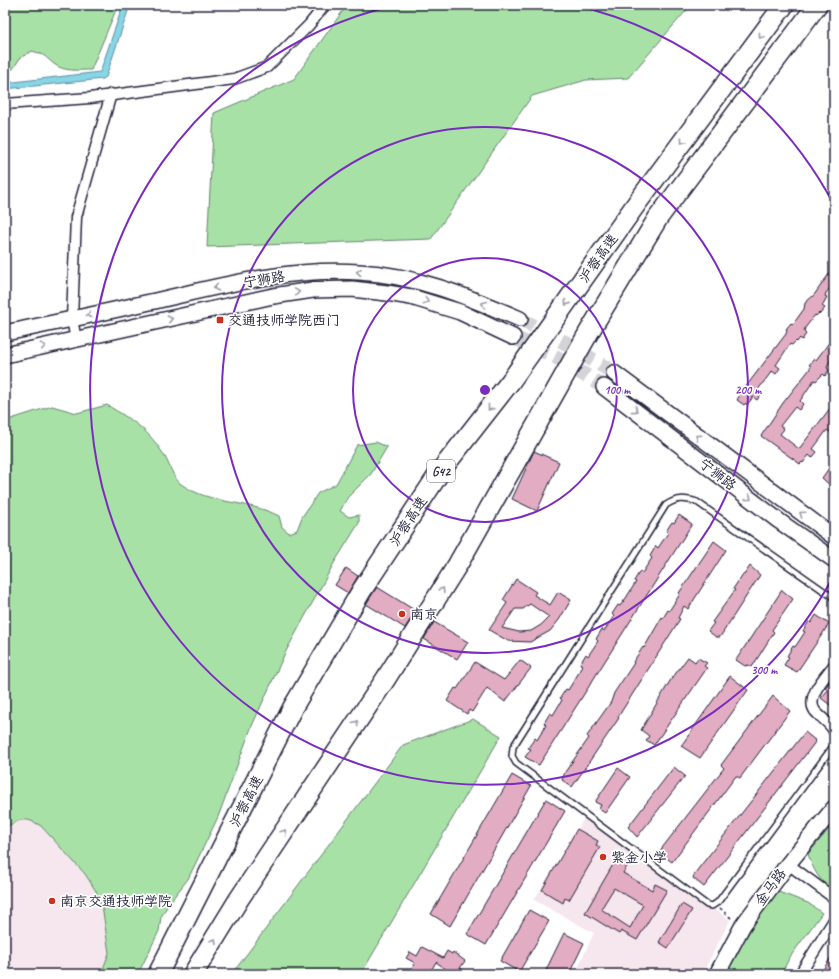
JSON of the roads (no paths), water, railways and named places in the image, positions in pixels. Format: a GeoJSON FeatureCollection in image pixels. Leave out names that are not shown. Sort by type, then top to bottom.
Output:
{"type":"FeatureCollection","features":[{"type":"Feature","properties":{"kind":"highway","name":"沪蓉高速"},"geometry":{"type":"LineString","coordinates":[[158,974],[293,707],[362,590],[442,469],[537,346],[637,203],[784,5]]}},
{"type":"Feature","properties":{"kind":"highway","name":"沪蓉高速"},"geometry":{"type":"LineString","coordinates":[[193,974],[239,899],[385,680],[454,570],[590,332],[658,218],[817,5]]}},
{"type":"Feature","properties":{"kind":"main road","name":"宁狮路"},"geometry":{"type":"LineString","coordinates":[[5,333],[202,290],[317,271],[359,272],[412,280],[456,292],[520,319]]}},
{"type":"Feature","properties":{"kind":"main road","name":"宁狮路"},"geometry":{"type":"LineString","coordinates":[[5,355],[273,296],[313,290],[352,289],[411,297],[460,312],[513,337]]}},
{"type":"Feature","properties":{"kind":"main road","name":"宁狮路"},"geometry":{"type":"LineString","coordinates":[[614,374],[834,537]]}},
{"type":"Feature","properties":{"kind":"main road","name":"宁狮路"},"geometry":{"type":"LineString","coordinates":[[604,387],[779,521],[834,560]]}},
{"type":"Feature","properties":{"kind":"main road","name":"金马路"},"geometry":{"type":"LineString","coordinates":[[717,974],[743,925],[788,864],[834,808]]}},
{"type":"Feature","properties":{"kind":"street"},"geometry":{"type":"LineString","coordinates":[[5,104],[90,98],[111,94],[234,79],[267,67],[309,25],[325,5]]}},
{"type":"Feature","properties":{"kind":"street"},"geometry":{"type":"LineString","coordinates":[[76,340],[72,319],[76,217],[111,94]]}},
{"type":"Feature","properties":{"kind":"street"},"geometry":{"type":"LineString","coordinates":[[834,665],[815,692],[812,704],[815,711],[829,722],[834,731]]}},
{"type":"Feature","properties":{"kind":"street"},"geometry":{"type":"LineString","coordinates":[[788,864],[834,898]]}},
{"type":"Feature","properties":{"kind":"street"},"geometry":{"type":"LineString","coordinates":[[800,974],[834,920]]}},
{"type":"Feature","properties":{"kind":"lane"},"geometry":{"type":"LineString","coordinates":[[834,598],[697,502],[686,498],[675,499],[666,505],[513,747],[512,756],[516,763],[707,906],[712,906],[718,902],[834,745]]}},
{"type":"Feature","properties":{"kind":"water"},"geometry":{"type":"Polygon","coordinates":[[[123,5],[130,5],[106,77],[103,79],[5,89],[5,83],[100,72],[123,5]]]}},
{"type":"Feature","properties":{"kind":"tunnel"},"geometry":{"type":"LineString","coordinates":[[520,319],[566,343],[614,373]]}},
{"type":"Feature","properties":{"kind":"tunnel"},"geometry":{"type":"LineString","coordinates":[[513,337],[556,357],[604,387]]}},
{"type":"Feature","properties":{"kind":"place","name":"交通技师学院西门"},"geometry":{"type":"Point","coordinates":[220,320]}},
{"type":"Feature","properties":{"kind":"place","name":"南京"},"geometry":{"type":"Point","coordinates":[402,614]}},
{"type":"Feature","properties":{"kind":"place","name":"紫金小学"},"geometry":{"type":"Point","coordinates":[603,857]}},
{"type":"Feature","properties":{"kind":"place","name":"南京交通技师学院"},"geometry":{"type":"Point","coordinates":[52,901]}}]}
